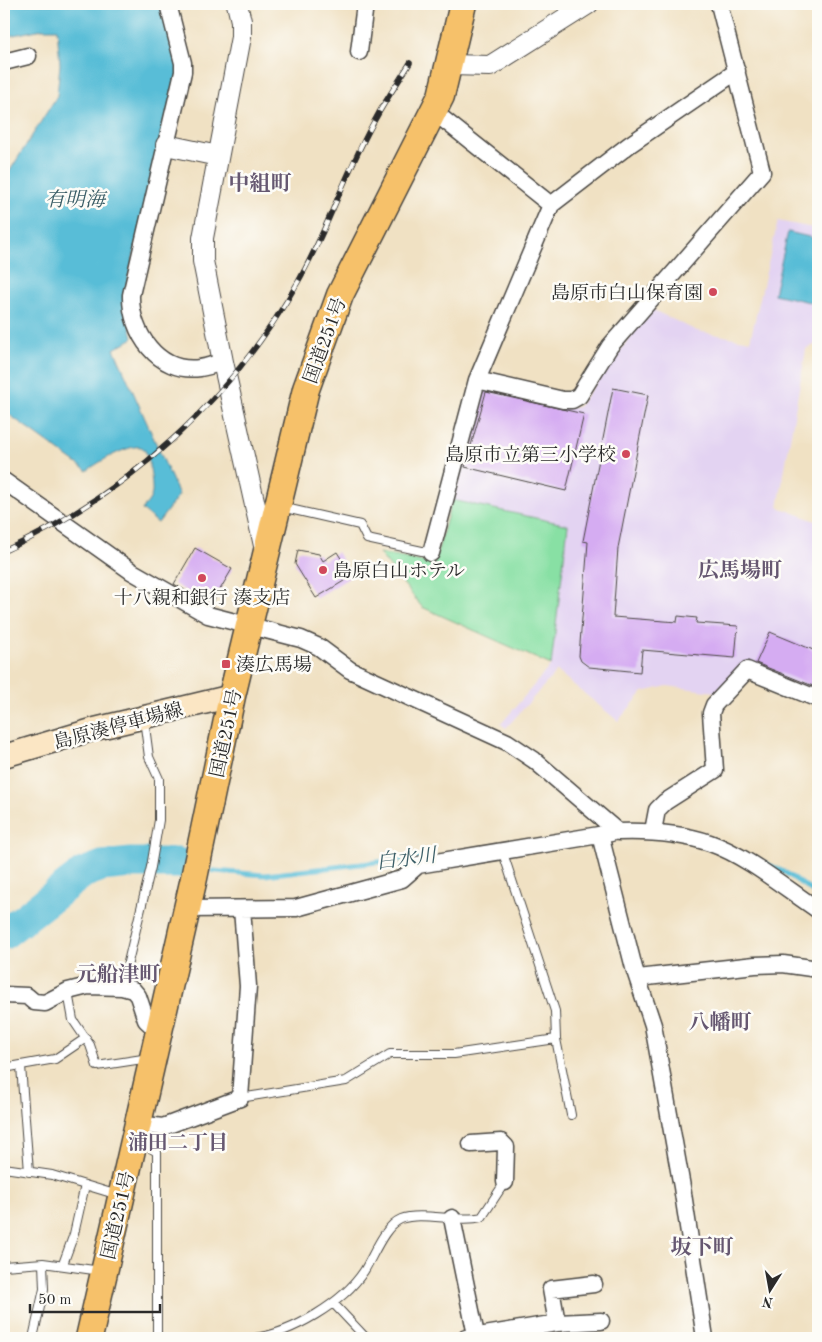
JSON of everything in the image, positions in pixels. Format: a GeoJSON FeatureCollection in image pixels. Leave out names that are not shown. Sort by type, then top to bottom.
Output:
{"type":"FeatureCollection","features":[{"type":"Feature","properties":{"kind":"highway","name":"国道251号"},"geometry":{"type":"LineString","coordinates":[[89,1338],[187,909],[232,696],[306,389],[340,295],[441,96],[463,4]]}},
{"type":"Feature","properties":{"kind":"main road","name":"島原湊停車場線"},"geometry":{"type":"LineString","coordinates":[[4,756],[95,728],[232,696]]}},
{"type":"Feature","properties":{"kind":"street"},"geometry":{"type":"LineString","coordinates":[[168,4],[183,64],[131,295],[131,307],[142,339],[151,351],[164,360],[192,368],[223,362]]}},
{"type":"Feature","properties":{"kind":"street"},"geometry":{"type":"LineString","coordinates":[[237,4],[241,21],[241,37],[203,238],[203,261],[223,362],[266,554]]}},
{"type":"Feature","properties":{"kind":"street"},"geometry":{"type":"LineString","coordinates":[[359,52],[365,4]]}},
{"type":"Feature","properties":{"kind":"street"},"geometry":{"type":"LineString","coordinates":[[450,64],[490,66],[588,4]]}},
{"type":"Feature","properties":{"kind":"street"},"geometry":{"type":"LineString","coordinates":[[477,380],[563,400],[572,400],[579,396],[610,346],[762,172],[719,4]]}},
{"type":"Feature","properties":{"kind":"street"},"geometry":{"type":"LineString","coordinates":[[4,62],[28,56]]}},
{"type":"Feature","properties":{"kind":"street"},"geometry":{"type":"LineString","coordinates":[[431,552],[477,380],[551,205],[629,145],[737,71]]}},
{"type":"Feature","properties":{"kind":"street"},"geometry":{"type":"LineString","coordinates":[[433,111],[551,205]]}},
{"type":"Feature","properties":{"kind":"street"},"geometry":{"type":"LineString","coordinates":[[166,145],[218,156]]}},
{"type":"Feature","properties":{"kind":"street"},"geometry":{"type":"LineString","coordinates":[[4,481],[131,571],[208,615],[301,639],[319,648],[350,670],[508,742],[534,760],[610,830],[638,978],[653,1025],[682,1186],[705,1338]]}},
{"type":"Feature","properties":{"kind":"street"},"geometry":{"type":"LineString","coordinates":[[652,831],[654,818],[661,806],[715,770],[711,713],[714,705],[747,670],[818,699]]}},
{"type":"Feature","properties":{"kind":"street"},"geometry":{"type":"LineString","coordinates":[[187,909],[296,908],[402,879],[418,865],[503,852],[610,830],[652,831],[710,843],[734,854],[818,910]]}},
{"type":"Feature","properties":{"kind":"street"},"geometry":{"type":"LineString","coordinates":[[135,1130],[163,1127],[240,1098],[248,986],[242,909]]}},
{"type":"Feature","properties":{"kind":"street"},"geometry":{"type":"LineString","coordinates":[[638,978],[755,965],[783,964],[818,969]]}},
{"type":"Feature","properties":{"kind":"street"},"geometry":{"type":"LineString","coordinates":[[4,995],[27,996],[34,1002],[45,1002],[68,991],[88,986],[122,987],[133,990],[138,996],[146,1020],[159,1032]]}},
{"type":"Feature","properties":{"kind":"street"},"geometry":{"type":"LineString","coordinates":[[471,1144],[501,1142],[506,1147],[505,1182]]}},
{"type":"Feature","properties":{"kind":"street"},"geometry":{"type":"LineString","coordinates":[[452,1218],[471,1337],[558,1323],[601,1321]]}},
{"type":"Feature","properties":{"kind":"street"},"geometry":{"type":"LineString","coordinates":[[558,1323],[551,1289],[594,1284]]}},
{"type":"Feature","properties":{"kind":"lane"},"geometry":{"type":"LineString","coordinates":[[278,506],[360,525],[367,539],[431,552]]}},
{"type":"Feature","properties":{"kind":"lane"},"geometry":{"type":"LineString","coordinates":[[122,987],[151,867],[159,820],[159,779],[149,757],[144,717]]}},
{"type":"Feature","properties":{"kind":"lane"},"geometry":{"type":"LineString","coordinates":[[503,852],[555,1011],[556,1039],[571,1115]]}},
{"type":"Feature","properties":{"kind":"lane"},"geometry":{"type":"LineString","coordinates":[[68,991],[73,1020],[86,1038],[97,1066],[153,1057]]}},
{"type":"Feature","properties":{"kind":"lane"},"geometry":{"type":"LineString","coordinates":[[4,1068],[55,1059],[86,1038]]}},
{"type":"Feature","properties":{"kind":"lane"},"geometry":{"type":"LineString","coordinates":[[240,1098],[346,1081],[390,1054],[454,1054],[556,1039]]}},
{"type":"Feature","properties":{"kind":"lane"},"geometry":{"type":"LineString","coordinates":[[20,1066],[29,1172]]}},
{"type":"Feature","properties":{"kind":"lane"},"geometry":{"type":"LineString","coordinates":[[135,1130],[157,1152],[157,1338],[162,1338]]}},
{"type":"Feature","properties":{"kind":"lane"},"geometry":{"type":"LineString","coordinates":[[4,1168],[52,1175],[122,1196]]}},
{"type":"Feature","properties":{"kind":"lane"},"geometry":{"type":"LineString","coordinates":[[255,1338],[288,1334],[333,1303],[363,1273],[394,1223],[407,1218],[482,1217],[505,1182]]}},
{"type":"Feature","properties":{"kind":"lane"},"geometry":{"type":"LineString","coordinates":[[63,1264],[74,1234],[85,1185]]}},
{"type":"Feature","properties":{"kind":"lane"},"geometry":{"type":"LineString","coordinates":[[33,1338],[44,1289],[43,1263]]}},
{"type":"Feature","properties":{"kind":"lane"},"geometry":{"type":"LineString","coordinates":[[4,1266],[43,1263],[63,1264],[104,1272]]}},
{"type":"Feature","properties":{"kind":"lane"},"geometry":{"type":"LineString","coordinates":[[333,1303],[366,1338]]}},
{"type":"Feature","properties":{"kind":"shaded area","name":"島原市立第三小学校"},"geometry":{"type":"Polygon","coordinates":[[[778,221],[818,229],[818,343],[806,349],[778,507],[818,522],[818,694],[744,665],[716,692],[667,686],[643,692],[618,721],[557,671],[506,728],[501,724],[551,665],[452,500],[484,386],[573,408],[578,407],[651,309],[697,331],[750,341],[778,221]]]}},
{"type":"Feature","properties":{"kind":"green space"},"geometry":{"type":"Polygon","coordinates":[[[452,500],[568,525],[551,665],[422,607],[379,553],[434,564],[452,500]]]}},
{"type":"Feature","properties":{"kind":"water","name":"有明海"},"geometry":{"type":"Polygon","coordinates":[[[4,4],[160,4],[180,68],[124,295],[133,338],[114,349],[179,495],[158,523],[142,510],[152,493],[149,462],[143,448],[123,450],[87,471],[4,411],[4,180],[57,96],[60,64],[57,29],[42,29],[4,37],[4,4]]]}},
{"type":"Feature","properties":{"kind":"water"},"geometry":{"type":"Polygon","coordinates":[[[788,232],[818,239],[818,284],[814,303],[774,294],[788,232]]]}},
{"type":"Feature","properties":{"kind":"building"},"geometry":{"type":"Polygon","coordinates":[[[613,388],[648,395],[618,548],[613,617],[677,622],[678,616],[697,618],[696,623],[738,626],[735,658],[642,650],[640,672],[589,667],[581,661],[579,656],[588,542],[583,541],[613,388]]]}},
{"type":"Feature","properties":{"kind":"building"},"geometry":{"type":"Polygon","coordinates":[[[486,392],[584,414],[566,491],[465,467],[486,392]]]}},
{"type":"Feature","properties":{"kind":"building","name":"十八親和銀行 湊支店"},"geometry":{"type":"Polygon","coordinates":[[[195,548],[232,569],[211,605],[174,584],[195,548]]]}},
{"type":"Feature","properties":{"kind":"building","name":"島原白山ホテル"},"geometry":{"type":"Polygon","coordinates":[[[298,550],[319,554],[323,561],[337,552],[352,576],[316,598],[295,564],[298,550]]]}},
{"type":"Feature","properties":{"kind":"building"},"geometry":{"type":"Polygon","coordinates":[[[770,632],[818,652],[818,688],[756,663],[770,632]]]}},
{"type":"Feature","properties":{"kind":"waterway","name":"白水川"},"geometry":{"type":"LineString","coordinates":[[214,871],[265,875],[421,857]]}},
{"type":"Feature","properties":{"kind":"waterway","name":"白水川"},"geometry":{"type":"LineString","coordinates":[[760,861],[786,873],[818,895]]}},
{"type":"Feature","properties":{"kind":"waterway","name":"白水川"},"geometry":{"type":"LineString","coordinates":[[4,934],[83,873],[102,866],[131,863],[178,863]]}},
{"type":"Feature","properties":{"kind":"railway"},"geometry":{"type":"LineString","coordinates":[[4,551],[49,528],[93,502],[134,472],[208,404],[241,366],[271,325],[298,282],[319,241],[365,138],[410,63]]}},
{"type":"Feature","properties":{"kind":"place","name":"島原市白山保育園"},"geometry":{"type":"Point","coordinates":[713,292]}},
{"type":"Feature","properties":{"kind":"place","name":"島原市立第三小学校"},"geometry":{"type":"Point","coordinates":[626,454]}},
{"type":"Feature","properties":{"kind":"place","name":"島原白山ホテル"},"geometry":{"type":"Point","coordinates":[323,570]}},
{"type":"Feature","properties":{"kind":"place","name":"十八親和銀行 湊支店"},"geometry":{"type":"Point","coordinates":[202,578]}},
{"type":"Feature","properties":{"kind":"place","name":"湊広馬場"},"geometry":{"type":"Point","coordinates":[226,664]}},
{"type":"Feature","properties":{"kind":"district","name":"中組町"},"geometry":{"type":"Point","coordinates":[260,183]}},
{"type":"Feature","properties":{"kind":"district","name":"広馬場町"},"geometry":{"type":"Point","coordinates":[740,570]}},
{"type":"Feature","properties":{"kind":"district","name":"元船津町"},"geometry":{"type":"Point","coordinates":[118,974]}},
{"type":"Feature","properties":{"kind":"district","name":"八幡町"},"geometry":{"type":"Point","coordinates":[720,1022]}},
{"type":"Feature","properties":{"kind":"district","name":"浦田二丁目"},"geometry":{"type":"Point","coordinates":[178,1142]}},
{"type":"Feature","properties":{"kind":"district","name":"坂下町"},"geometry":{"type":"Point","coordinates":[702,1247]}}]}
